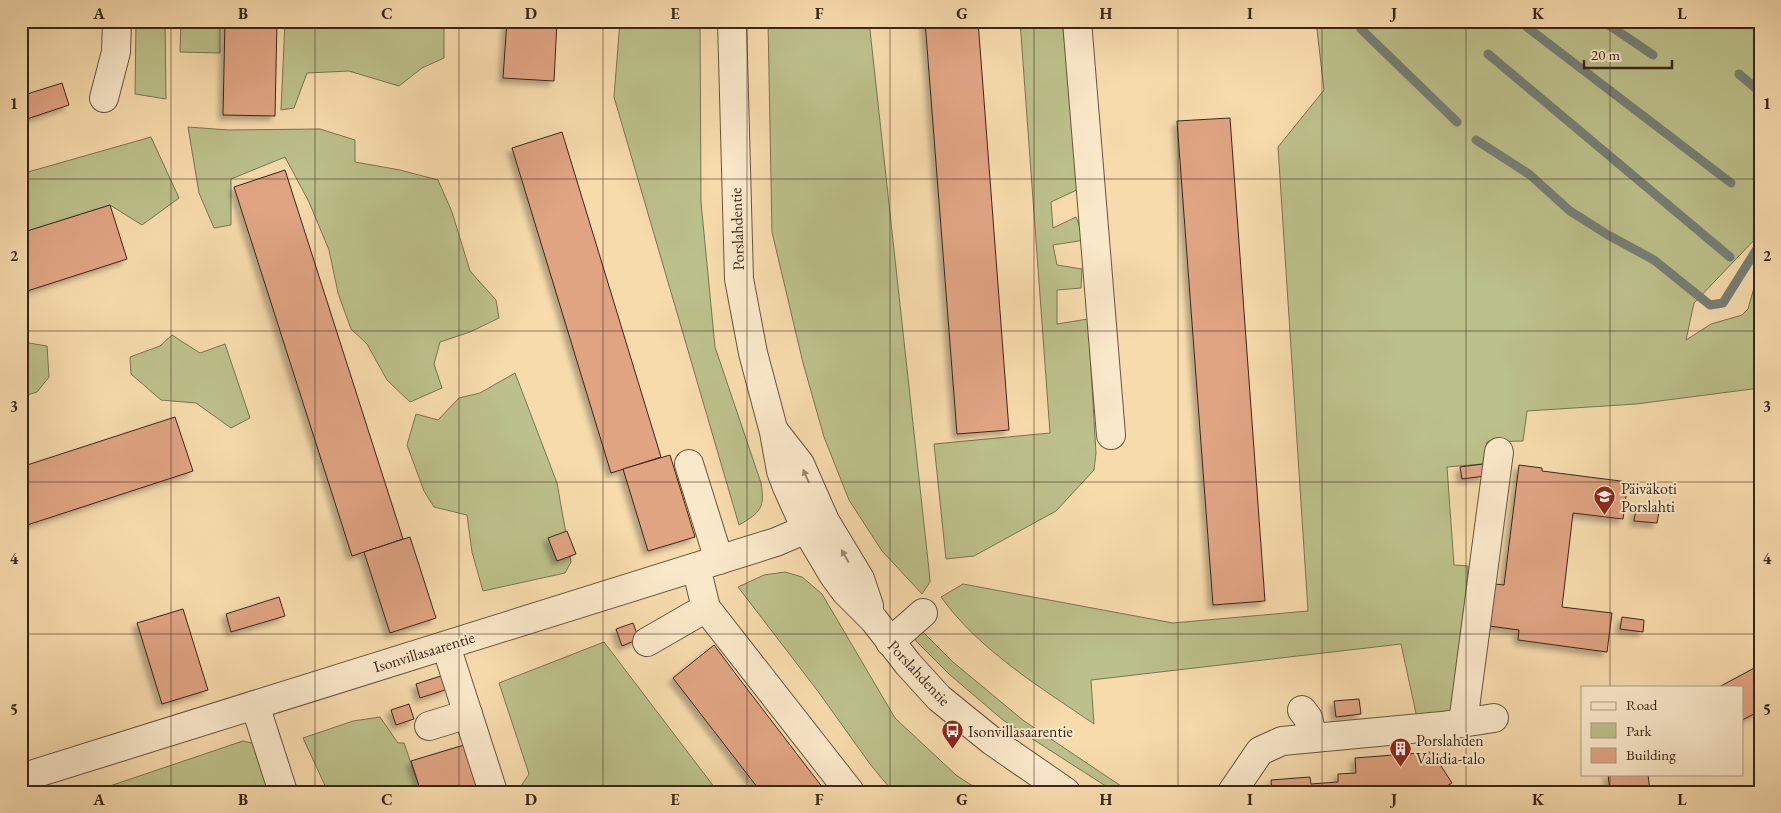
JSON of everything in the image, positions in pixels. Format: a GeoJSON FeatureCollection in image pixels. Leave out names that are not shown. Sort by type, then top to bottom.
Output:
{"type":"FeatureCollection","features":[{"type":"Feature","properties":{"kind":"street"},"geometry":{"type":"LineString","coordinates":[[104,98],[116,52],[117,21]]}},
{"type":"Feature","properties":{"kind":"street","name":"Porslahdentie"},"geometry":{"type":"LineString","coordinates":[[732,21],[739,279],[753,353],[774,432],[780,471],[816,525],[845,591],[874,620],[890,642],[939,698],[992,741],[1066,792]]}},
{"type":"Feature","properties":{"kind":"street"},"geometry":{"type":"LineString","coordinates":[[1077,21],[1111,436]]}},
{"type":"Feature","properties":{"kind":"street"},"geometry":{"type":"LineString","coordinates":[[1463,723],[1499,452]]}},
{"type":"Feature","properties":{"kind":"street"},"geometry":{"type":"LineString","coordinates":[[690,464],[708,564],[706,608],[850,792]]}},
{"type":"Feature","properties":{"kind":"street","name":"Isonvillasaarentie"},"geometry":{"type":"LineString","coordinates":[[21,778],[708,564],[776,542],[816,525]]}},
{"type":"Feature","properties":{"kind":"street"},"geometry":{"type":"LineString","coordinates":[[647,642],[706,608]]}},
{"type":"Feature","properties":{"kind":"street"},"geometry":{"type":"LineString","coordinates":[[890,642],[923,613]]}},
{"type":"Feature","properties":{"kind":"street"},"geometry":{"type":"LineString","coordinates":[[446,646],[493,792]]}},
{"type":"Feature","properties":{"kind":"street"},"geometry":{"type":"LineString","coordinates":[[255,705],[283,792]]}},
{"type":"Feature","properties":{"kind":"street"},"geometry":{"type":"LineString","coordinates":[[1302,710],[1308,718],[1312,738]]}},
{"type":"Feature","properties":{"kind":"street"},"geometry":{"type":"LineString","coordinates":[[429,726],[468,714]]}},
{"type":"Feature","properties":{"kind":"street"},"geometry":{"type":"LineString","coordinates":[[1232,792],[1260,751],[1282,741],[1463,723],[1494,718]]}},
{"type":"Feature","properties":{"kind":"street"},"geometry":{"type":"LineString","coordinates":[[21,784],[24,792]]}},
{"type":"Feature","properties":{"kind":"green space"},"geometry":{"type":"Polygon","coordinates":[[[136,21],[165,21],[166,99],[135,94],[136,21]]]}},
{"type":"Feature","properties":{"kind":"green space"},"geometry":{"type":"Polygon","coordinates":[[[181,21],[220,21],[220,53],[180,52],[181,21]]]}},
{"type":"Feature","properties":{"kind":"green space"},"geometry":{"type":"Polygon","coordinates":[[[285,21],[444,21],[444,58],[422,68],[399,86],[349,71],[307,73],[294,108],[281,110],[285,21]]]}},
{"type":"Feature","properties":{"kind":"green space"},"geometry":{"type":"Polygon","coordinates":[[[620,21],[700,21],[701,202],[715,347],[761,483],[762,491],[762,504],[757,513],[739,525],[614,97],[620,21]]]}},
{"type":"Feature","properties":{"kind":"green space"},"geometry":{"type":"Polygon","coordinates":[[[768,21],[869,21],[929,570],[930,582],[922,594],[882,551],[849,500],[824,437],[803,363],[772,232],[768,21]]]}},
{"type":"Feature","properties":{"kind":"green space"},"geometry":{"type":"Polygon","coordinates":[[[1020,21],[1062,21],[1081,188],[1051,202],[1053,228],[1076,217],[1085,240],[1053,245],[1057,265],[1082,269],[1081,288],[1057,290],[1057,324],[1088,319],[1096,453],[1094,470],[1056,511],[974,556],[946,559],[934,444],[1050,433],[1020,21]]]}},
{"type":"Feature","properties":{"kind":"green space"},"geometry":{"type":"Polygon","coordinates":[[[1316,21],[1760,21],[1760,234],[1694,303],[1686,340],[1711,324],[1742,315],[1748,309],[1760,266],[1760,388],[1636,404],[1527,411],[1523,441],[1487,442],[1483,464],[1447,467],[1454,565],[1468,566],[1459,715],[1417,718],[1401,644],[1091,680],[1094,724],[1032,682],[992,651],[941,597],[963,584],[1173,623],[1308,611],[1278,147],[1324,90],[1316,21]]]}},
{"type":"Feature","properties":{"kind":"green space"},"geometry":{"type":"Polygon","coordinates":[[[188,127],[228,130],[320,129],[355,140],[355,162],[400,170],[438,180],[452,212],[470,271],[496,300],[499,318],[470,332],[440,342],[434,364],[442,388],[410,402],[387,380],[367,344],[351,329],[338,293],[329,250],[309,202],[285,157],[231,179],[231,225],[214,228],[199,193],[188,127]]]}},
{"type":"Feature","properties":{"kind":"green space"},"geometry":{"type":"Polygon","coordinates":[[[151,137],[179,198],[142,225],[110,205],[21,233],[21,174],[151,137]]]}},
{"type":"Feature","properties":{"kind":"green space"},"geometry":{"type":"Polygon","coordinates":[[[172,335],[200,353],[225,344],[250,418],[231,428],[196,403],[161,400],[131,374],[130,357],[160,346],[172,335]]]}},
{"type":"Feature","properties":{"kind":"green space"},"geometry":{"type":"Polygon","coordinates":[[[29,343],[47,346],[49,377],[37,392],[21,397],[21,348],[29,343]]]}},
{"type":"Feature","properties":{"kind":"green space"},"geometry":{"type":"Polygon","coordinates":[[[515,373],[557,483],[571,562],[565,573],[483,591],[472,552],[467,515],[434,507],[424,491],[407,445],[416,414],[438,420],[459,398],[480,393],[515,373]]]}},
{"type":"Feature","properties":{"kind":"green space"},"geometry":{"type":"Polygon","coordinates":[[[785,572],[802,577],[822,594],[895,718],[956,775],[982,792],[893,792],[738,587],[764,575],[785,572]]]}},
{"type":"Feature","properties":{"kind":"green space"},"geometry":{"type":"Polygon","coordinates":[[[922,631],[953,662],[1024,721],[1130,792],[1115,792],[1003,720],[949,674],[916,641],[915,636],[922,631]]]}},
{"type":"Feature","properties":{"kind":"green space"},"geometry":{"type":"Polygon","coordinates":[[[604,642],[718,792],[517,792],[529,774],[499,683],[604,642]]]}},
{"type":"Feature","properties":{"kind":"green space"},"geometry":{"type":"Polygon","coordinates":[[[380,717],[398,743],[404,743],[421,792],[328,792],[303,738],[353,721],[380,717]]]}},
{"type":"Feature","properties":{"kind":"green space"},"geometry":{"type":"Polygon","coordinates":[[[243,741],[261,745],[286,792],[92,792],[243,741]]]}},
{"type":"Feature","properties":{"kind":"building"},"geometry":{"type":"Polygon","coordinates":[[[225,21],[277,21],[275,116],[223,115],[225,21]]]}},
{"type":"Feature","properties":{"kind":"building"},"geometry":{"type":"Polygon","coordinates":[[[507,21],[557,21],[554,81],[503,78],[507,21]]]}},
{"type":"Feature","properties":{"kind":"building"},"geometry":{"type":"Polygon","coordinates":[[[925,21],[978,21],[1009,430],[957,434],[925,21]]]}},
{"type":"Feature","properties":{"kind":"building"},"geometry":{"type":"Polygon","coordinates":[[[62,83],[69,105],[21,121],[21,96],[62,83]]]}},
{"type":"Feature","properties":{"kind":"building"},"geometry":{"type":"Polygon","coordinates":[[[1230,118],[1265,601],[1213,605],[1177,121],[1230,118]]]}},
{"type":"Feature","properties":{"kind":"building"},"geometry":{"type":"Polygon","coordinates":[[[562,132],[661,457],[611,473],[512,148],[562,132]]]}},
{"type":"Feature","properties":{"kind":"building"},"geometry":{"type":"Polygon","coordinates":[[[285,170],[403,539],[352,556],[234,187],[285,170]]]}},
{"type":"Feature","properties":{"kind":"building"},"geometry":{"type":"Polygon","coordinates":[[[110,205],[127,259],[21,293],[21,233],[110,205]]]}},
{"type":"Feature","properties":{"kind":"building"},"geometry":{"type":"Polygon","coordinates":[[[175,417],[193,471],[21,527],[21,467],[175,417]]]}},
{"type":"Feature","properties":{"kind":"building"},"geometry":{"type":"Polygon","coordinates":[[[670,455],[695,537],[648,551],[623,469],[670,455]]]}},
{"type":"Feature","properties":{"kind":"building"},"geometry":{"type":"Polygon","coordinates":[[[1483,464],[1485,476],[1462,479],[1460,467],[1483,464]]]}},
{"type":"Feature","properties":{"kind":"building"},"geometry":{"type":"Polygon","coordinates":[[[1519,465],[1542,468],[1542,471],[1628,482],[1623,519],[1573,513],[1562,607],[1612,613],[1607,652],[1518,640],[1519,630],[1489,626],[1494,584],[1504,585],[1519,465]]]}},
{"type":"Feature","properties":{"kind":"building"},"geometry":{"type":"Polygon","coordinates":[[[1636,509],[1659,512],[1657,523],[1634,521],[1636,509]]]}},
{"type":"Feature","properties":{"kind":"building"},"geometry":{"type":"Polygon","coordinates":[[[567,531],[576,554],[557,561],[548,538],[567,531]]]}},
{"type":"Feature","properties":{"kind":"building"},"geometry":{"type":"Polygon","coordinates":[[[410,537],[436,618],[390,633],[364,552],[410,537]]]}},
{"type":"Feature","properties":{"kind":"building"},"geometry":{"type":"Polygon","coordinates":[[[279,597],[285,616],[231,632],[226,614],[279,597]]]}},
{"type":"Feature","properties":{"kind":"building"},"geometry":{"type":"Polygon","coordinates":[[[183,609],[208,690],[162,704],[137,623],[183,609]]]}},
{"type":"Feature","properties":{"kind":"building"},"geometry":{"type":"Polygon","coordinates":[[[1622,617],[1644,620],[1643,632],[1620,629],[1622,617]]]}},
{"type":"Feature","properties":{"kind":"building"},"geometry":{"type":"Polygon","coordinates":[[[633,623],[639,639],[622,646],[616,629],[633,623]]]}},
{"type":"Feature","properties":{"kind":"building"},"geometry":{"type":"Polygon","coordinates":[[[714,645],[826,792],[761,792],[673,678],[714,645]]]}},
{"type":"Feature","properties":{"kind":"building"},"geometry":{"type":"Polygon","coordinates":[[[1760,665],[1760,711],[1744,719],[1744,686],[1721,686],[1760,665]]]}},
{"type":"Feature","properties":{"kind":"building"},"geometry":{"type":"Polygon","coordinates":[[[444,675],[448,689],[420,698],[416,684],[444,675]]]}},
{"type":"Feature","properties":{"kind":"building"},"geometry":{"type":"Polygon","coordinates":[[[1359,699],[1361,714],[1336,717],[1334,701],[1359,699]]]}},
{"type":"Feature","properties":{"kind":"building"},"geometry":{"type":"Polygon","coordinates":[[[409,704],[414,719],[396,725],[391,710],[409,704]]]}},
{"type":"Feature","properties":{"kind":"building"},"geometry":{"type":"Polygon","coordinates":[[[464,745],[478,792],[421,792],[411,761],[464,745]]]}},
{"type":"Feature","properties":{"kind":"building","name":"Porslahden Validia-talo"},"geometry":{"type":"Polygon","coordinates":[[[1432,752],[1452,783],[1436,792],[1272,792],[1271,780],[1310,777],[1311,784],[1338,782],[1338,774],[1356,773],[1355,758],[1432,752]]]}},
{"type":"Feature","properties":{"kind":"building"},"geometry":{"type":"Polygon","coordinates":[[[1608,776],[1648,776],[1650,792],[1610,792],[1608,776]]]}},
{"type":"Feature","properties":{"kind":"waterway"},"geometry":{"type":"LineString","coordinates":[[1519,21],[1731,183]]}},
{"type":"Feature","properties":{"kind":"waterway"},"geometry":{"type":"LineString","coordinates":[[1603,21],[1653,55]]}},
{"type":"Feature","properties":{"kind":"waterway"},"geometry":{"type":"LineString","coordinates":[[1361,29],[1457,122]]}},
{"type":"Feature","properties":{"kind":"waterway"},"geometry":{"type":"LineString","coordinates":[[1488,54],[1730,257]]}},
{"type":"Feature","properties":{"kind":"waterway"},"geometry":{"type":"LineString","coordinates":[[1739,74],[1760,92]]}},
{"type":"Feature","properties":{"kind":"waterway"},"geometry":{"type":"LineString","coordinates":[[1476,140],[1529,174],[1570,211],[1608,235],[1654,260],[1710,305],[1723,303],[1760,244]]}},
{"type":"Feature","properties":{"kind":"place","name":"Päiväkoti Porslahti"},"geometry":{"type":"Point","coordinates":[1605,516]}},
{"type":"Feature","properties":{"kind":"place","name":"Isonvillasaarentie"},"geometry":{"type":"Point","coordinates":[952,750]}},
{"type":"Feature","properties":{"kind":"place","name":"Porslahden Validia-talo"},"geometry":{"type":"Point","coordinates":[1400,768]}}]}
